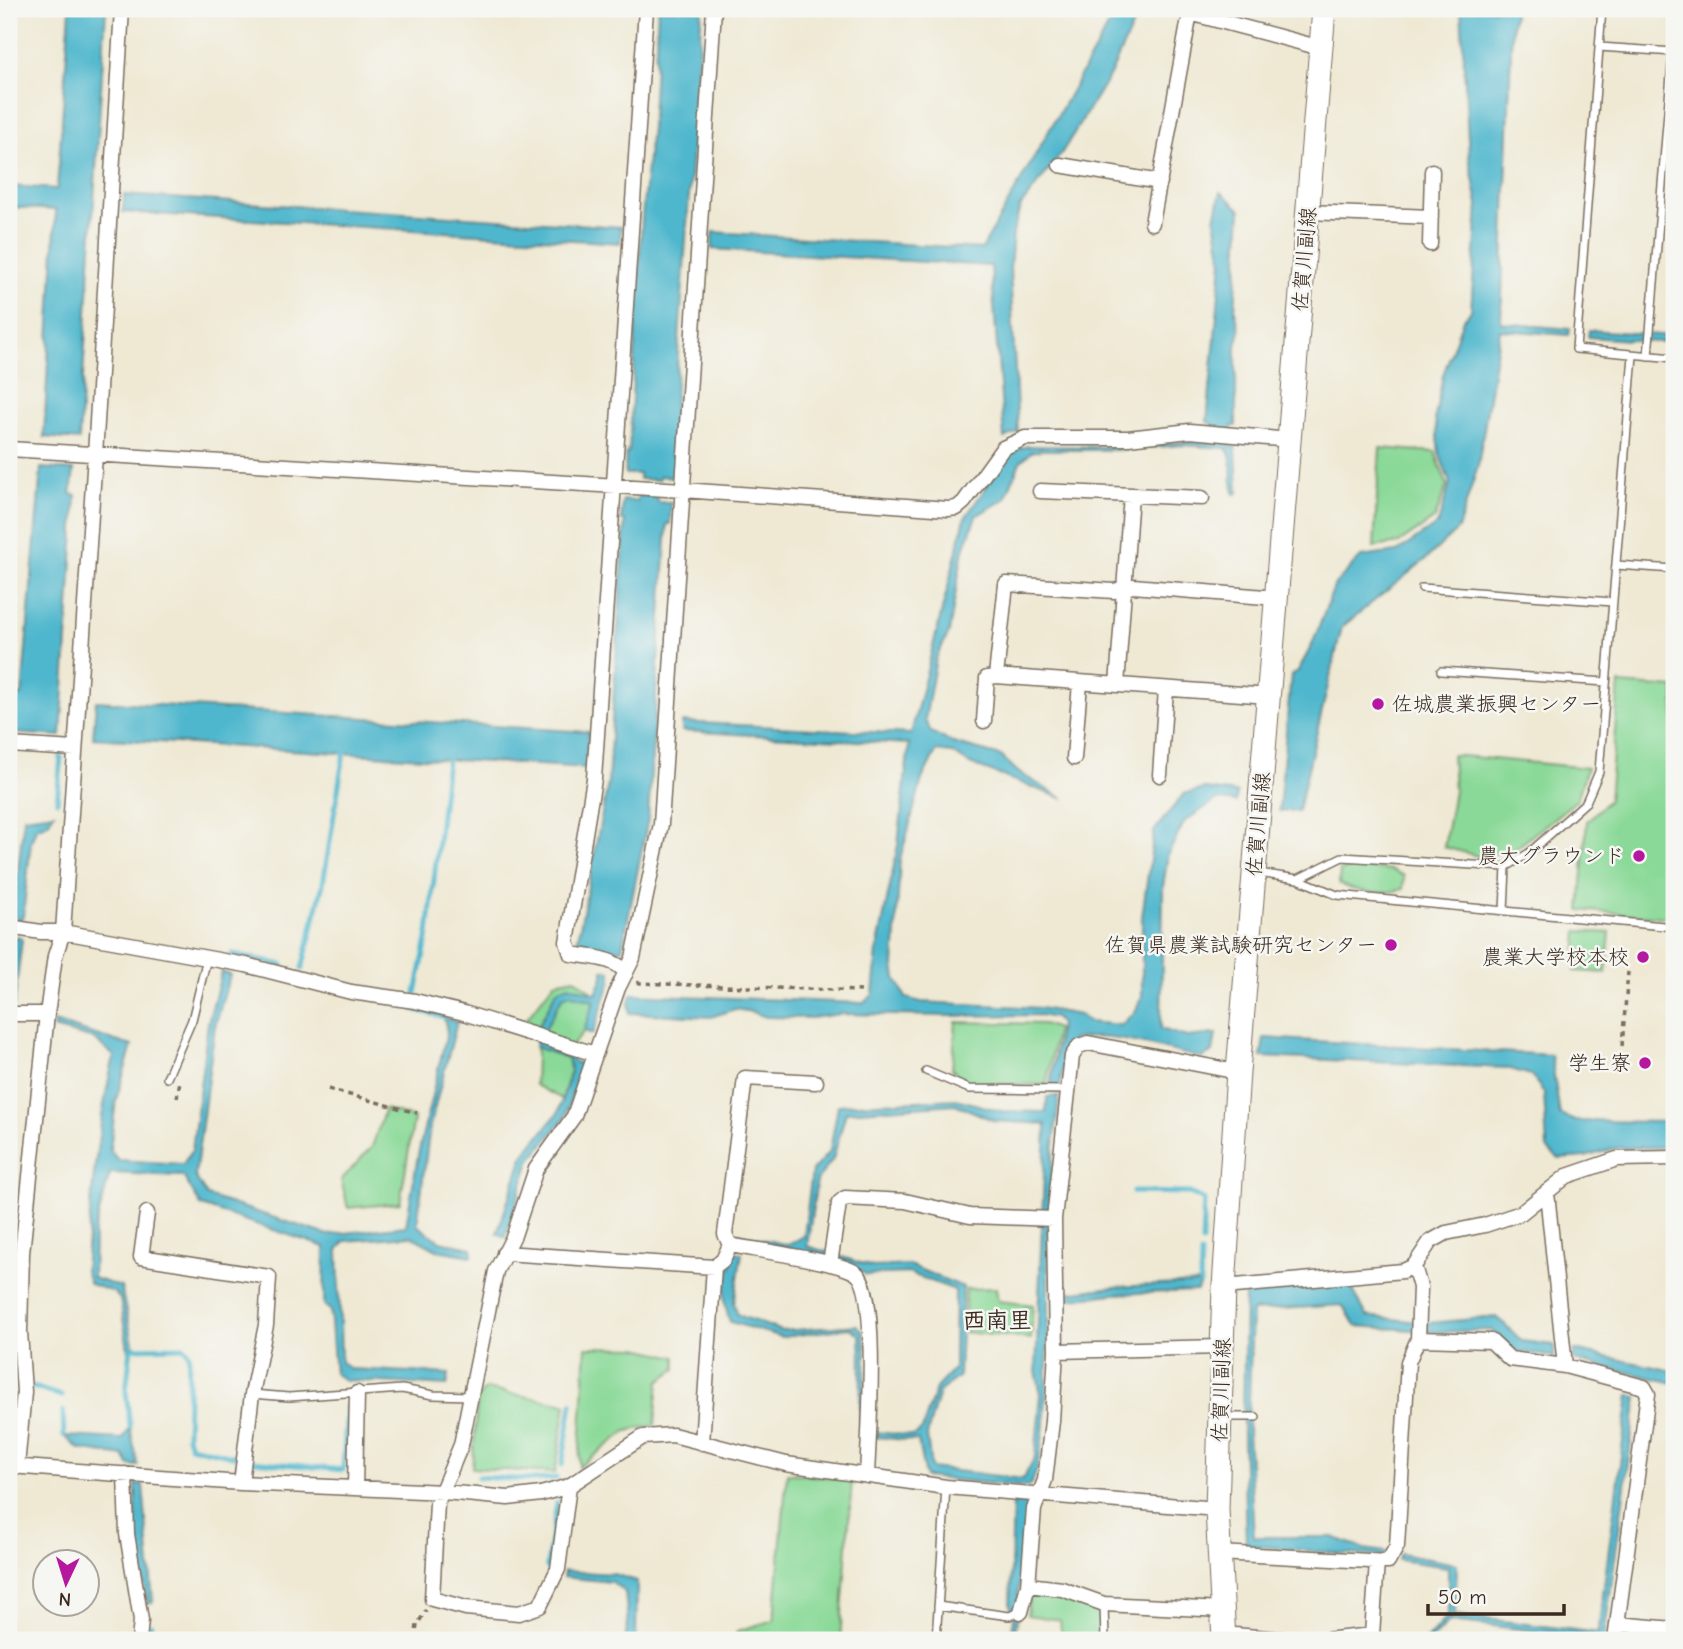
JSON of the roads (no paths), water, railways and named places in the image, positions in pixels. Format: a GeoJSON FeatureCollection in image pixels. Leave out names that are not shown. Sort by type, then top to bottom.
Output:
{"type":"FeatureCollection","features":[{"type":"Feature","properties":{"kind":"main road","name":"佐賀川副線"},"geometry":{"type":"LineString","coordinates":[[1223,1637],[1217,1508],[1229,1417],[1222,1347],[1224,1287],[1238,1072],[1324,9]]}},
{"type":"Feature","properties":{"kind":"street"},"geometry":{"type":"LineString","coordinates":[[122,9],[63,932],[55,956],[47,1014],[14,1332],[24,1392],[13,1466],[241,1483],[444,1492],[508,1498],[541,1494],[569,1486],[643,1437],[673,1435],[786,1464],[946,1487],[1217,1508]]}},
{"type":"Feature","properties":{"kind":"street"},"geometry":{"type":"LineString","coordinates":[[626,972],[621,965],[614,962],[571,954],[567,942],[594,779],[646,9]]}},
{"type":"Feature","properties":{"kind":"street"},"geometry":{"type":"LineString","coordinates":[[569,1486],[558,1569],[540,1606],[519,1612],[466,1608],[432,1599],[438,1503],[460,1445],[496,1271],[514,1235],[537,1169],[574,1116],[618,988],[633,958],[661,824],[715,9]]}},
{"type":"Feature","properties":{"kind":"street"},"geometry":{"type":"LineString","coordinates":[[1152,223],[1190,13],[1321,47]]}},
{"type":"Feature","properties":{"kind":"street"},"geometry":{"type":"LineString","coordinates":[[1060,165],[1160,182]]}},
{"type":"Feature","properties":{"kind":"street"},"geometry":{"type":"LineString","coordinates":[[1430,244],[1432,171]]}},
{"type":"Feature","properties":{"kind":"street"},"geometry":{"type":"LineString","coordinates":[[1308,212],[1431,217]]}},
{"type":"Feature","properties":{"kind":"street"},"geometry":{"type":"LineString","coordinates":[[9,449],[948,509],[957,508],[964,502],[1003,448],[1025,438],[1128,438],[1190,431],[1290,440]]}},
{"type":"Feature","properties":{"kind":"street"},"geometry":{"type":"LineString","coordinates":[[1040,491],[1202,498]]}},
{"type":"Feature","properties":{"kind":"street"},"geometry":{"type":"LineString","coordinates":[[1117,685],[1131,495]]}},
{"type":"Feature","properties":{"kind":"street"},"geometry":{"type":"LineString","coordinates":[[996,676],[1006,584],[1114,591],[1133,586],[1277,598]]}},
{"type":"Feature","properties":{"kind":"street"},"geometry":{"type":"LineString","coordinates":[[984,721],[987,678],[996,676],[1269,696]]}},
{"type":"Feature","properties":{"kind":"street"},"geometry":{"type":"LineString","coordinates":[[1074,758],[1080,683]]}},
{"type":"Feature","properties":{"kind":"street"},"geometry":{"type":"LineString","coordinates":[[1160,775],[1166,689]]}},
{"type":"Feature","properties":{"kind":"street"},"geometry":{"type":"LineString","coordinates":[[9,745],[75,749]]}},
{"type":"Feature","properties":{"kind":"street"},"geometry":{"type":"LineString","coordinates":[[9,926],[41,932],[63,932],[207,958],[351,992],[415,1001],[464,1013],[595,1054]]}},
{"type":"Feature","properties":{"kind":"street"},"geometry":{"type":"LineString","coordinates":[[9,1014],[47,1014]]}},
{"type":"Feature","properties":{"kind":"street"},"geometry":{"type":"LineString","coordinates":[[1015,1614],[1028,1585],[1034,1509],[1045,1480],[1052,1421],[1056,1351],[1054,1219],[1072,1056],[1079,1046],[1088,1043],[1238,1072]]}},
{"type":"Feature","properties":{"kind":"street"},"geometry":{"type":"LineString","coordinates":[[504,1253],[714,1267],[723,1260],[730,1245],[725,1234],[745,1078],[816,1083]]}},
{"type":"Feature","properties":{"kind":"street"},"geometry":{"type":"LineString","coordinates":[[1224,1287],[1403,1271],[1414,1266],[1430,1242],[1447,1233],[1485,1225],[1521,1213],[1567,1176],[1617,1159],[1674,1158]]}},
{"type":"Feature","properties":{"kind":"street"},"geometry":{"type":"LineString","coordinates":[[1547,1193],[1565,1366]]}},
{"type":"Feature","properties":{"kind":"street"},"geometry":{"type":"LineString","coordinates":[[831,1259],[839,1203],[845,1198],[905,1201],[971,1216],[1054,1219]]}},
{"type":"Feature","properties":{"kind":"street"},"geometry":{"type":"LineString","coordinates":[[147,1213],[141,1257],[270,1277],[266,1325],[252,1394],[241,1483]]}},
{"type":"Feature","properties":{"kind":"street"},"geometry":{"type":"LineString","coordinates":[[730,1245],[831,1259],[856,1273],[863,1283],[871,1342],[867,1476]]}},
{"type":"Feature","properties":{"kind":"street"},"geometry":{"type":"LineString","coordinates":[[1219,1553],[1388,1562],[1397,1546],[1408,1362],[1418,1339],[1420,1287],[1414,1266]]}},
{"type":"Feature","properties":{"kind":"street"},"geometry":{"type":"LineString","coordinates":[[702,1443],[714,1267]]}},
{"type":"Feature","properties":{"kind":"street"},"geometry":{"type":"LineString","coordinates":[[1418,1339],[1491,1341],[1510,1359],[1565,1366],[1644,1387],[1648,1394],[1615,1640]]}},
{"type":"Feature","properties":{"kind":"street"},"geometry":{"type":"LineString","coordinates":[[1056,1351],[1222,1347]]}},
{"type":"Feature","properties":{"kind":"street"},"geometry":{"type":"LineString","coordinates":[[355,1488],[356,1393]]}},
{"type":"Feature","properties":{"kind":"street"},"geometry":{"type":"LineString","coordinates":[[125,1474],[127,1534],[141,1620],[139,1640]]}},
{"type":"Feature","properties":{"kind":"street"},"geometry":{"type":"LineString","coordinates":[[1325,1640],[1372,1635],[1377,1562]]}},
{"type":"Feature","properties":{"kind":"street"},"geometry":{"type":"LineString","coordinates":[[1028,1585],[1062,1589],[1104,1604],[1222,1610]]}},
{"type":"Feature","properties":{"kind":"street"},"geometry":{"type":"LineString","coordinates":[[1617,1624],[1674,1629]]}},
{"type":"Feature","properties":{"kind":"street"},"geometry":{"type":"LineString","coordinates":[[1223,1637],[1292,1640]]}},
{"type":"Feature","properties":{"kind":"lane"},"geometry":{"type":"LineString","coordinates":[[1602,9],[1576,349],[1674,358]]}},
{"type":"Feature","properties":{"kind":"lane"},"geometry":{"type":"LineString","coordinates":[[1648,356],[1674,38]]}},
{"type":"Feature","properties":{"kind":"lane"},"geometry":{"type":"LineString","coordinates":[[1599,47],[1674,52]]}},
{"type":"Feature","properties":{"kind":"lane"},"geometry":{"type":"LineString","coordinates":[[1298,879],[1342,857],[1506,867],[1529,853],[1586,802],[1599,772],[1633,355]]}},
{"type":"Feature","properties":{"kind":"lane"},"geometry":{"type":"LineString","coordinates":[[1616,565],[1674,569]]}},
{"type":"Feature","properties":{"kind":"lane"},"geometry":{"type":"LineString","coordinates":[[1422,588],[1613,602]]}},
{"type":"Feature","properties":{"kind":"lane"},"geometry":{"type":"LineString","coordinates":[[1441,671],[1606,682]]}},
{"type":"Feature","properties":{"kind":"lane"},"geometry":{"type":"LineString","coordinates":[[1504,911],[1506,867]]}},
{"type":"Feature","properties":{"kind":"lane"},"geometry":{"type":"LineString","coordinates":[[1254,872],[1298,879],[1337,895],[1674,927]]}},
{"type":"Feature","properties":{"kind":"lane"},"geometry":{"type":"LineString","coordinates":[[167,1079],[192,1020],[207,958]]}},
{"type":"Feature","properties":{"kind":"lane"},"geometry":{"type":"LineString","coordinates":[[926,1070],[969,1089],[1068,1090]]}},
{"type":"Feature","properties":{"kind":"lane"},"geometry":{"type":"LineString","coordinates":[[252,1394],[289,1397],[402,1389],[433,1395],[470,1396]]}},
{"type":"Feature","properties":{"kind":"lane"},"geometry":{"type":"LineString","coordinates":[[1229,1417],[1256,1417]]}},
{"type":"Feature","properties":{"kind":"lane"},"geometry":{"type":"LineString","coordinates":[[936,1640],[946,1487]]}},
{"type":"Feature","properties":{"kind":"lane"},"geometry":{"type":"LineString","coordinates":[[1104,1604],[1105,1640]]}},
{"type":"Feature","properties":{"kind":"lane"},"geometry":{"type":"LineString","coordinates":[[938,1606],[1015,1614]]}},
{"type":"Feature","properties":{"kind":"water"},"geometry":{"type":"Polygon","coordinates":[[[70,9],[106,9],[79,440],[44,437],[56,210],[9,207],[9,186],[57,189],[70,9]]]}},
{"type":"Feature","properties":{"kind":"water"},"geometry":{"type":"Polygon","coordinates":[[[658,9],[702,9],[671,455],[675,456],[673,477],[660,476],[659,480],[639,479],[639,474],[625,474],[626,452],[629,452],[642,217],[652,117],[658,9]]]}},
{"type":"Feature","properties":{"kind":"water"},"geometry":{"type":"Polygon","coordinates":[[[1118,9],[1140,9],[1110,75],[1061,154],[1020,207],[1013,233],[1010,268],[1018,432],[1004,438],[991,266],[712,249],[713,232],[982,249],[1118,9]]]}},
{"type":"Feature","properties":{"kind":"water"},"geometry":{"type":"Polygon","coordinates":[[[1461,9],[1515,9],[1512,24],[1501,323],[1570,329],[1569,335],[1500,330],[1478,466],[1458,529],[1426,559],[1342,627],[1298,811],[1279,811],[1291,675],[1298,671],[1312,645],[1335,584],[1361,557],[1397,552],[1438,524],[1450,483],[1439,453],[1435,417],[1443,375],[1463,320],[1471,311],[1478,204],[1469,157],[1461,9]]]}},
{"type":"Feature","properties":{"kind":"water"},"geometry":{"type":"Polygon","coordinates":[[[1221,192],[1241,210],[1235,311],[1240,331],[1236,345],[1236,426],[1232,426],[1230,446],[1236,447],[1238,493],[1235,494],[1233,488],[1231,459],[1226,448],[1182,445],[1117,450],[1041,450],[1031,452],[1020,462],[1005,499],[976,516],[962,555],[949,633],[936,658],[925,720],[931,732],[953,743],[1001,756],[1018,772],[1064,799],[970,764],[952,753],[936,751],[922,779],[900,860],[894,966],[896,978],[906,998],[921,1002],[1040,1008],[1080,1015],[1089,1022],[1121,1025],[1135,1012],[1142,997],[1142,917],[1154,831],[1184,794],[1205,789],[1237,793],[1236,802],[1217,800],[1185,821],[1168,854],[1163,887],[1161,1029],[1187,1037],[1216,1034],[1213,1052],[1202,1058],[1120,1039],[1103,1037],[1072,1040],[1064,1054],[1060,1088],[1050,1086],[1060,1024],[1055,1018],[1040,1015],[840,1014],[812,1018],[766,1017],[735,1009],[711,1017],[630,1013],[632,994],[862,1003],[873,995],[877,951],[898,845],[909,744],[682,731],[682,722],[911,734],[965,518],[1009,454],[1028,446],[1116,447],[1211,442],[1213,424],[1207,422],[1222,262],[1215,219],[1221,192]]]}},
{"type":"Feature","properties":{"kind":"water"},"geometry":{"type":"Polygon","coordinates":[[[124,195],[621,227],[620,243],[123,212],[124,195]]]}},
{"type":"Feature","properties":{"kind":"water"},"geometry":{"type":"Polygon","coordinates":[[[1589,330],[1674,336],[1674,343],[1588,337],[1589,330]]]}},
{"type":"Feature","properties":{"kind":"water"},"geometry":{"type":"Polygon","coordinates":[[[41,468],[74,470],[71,494],[76,495],[61,736],[9,733],[9,694],[22,695],[41,468]]]}},
{"type":"Feature","properties":{"kind":"water"},"geometry":{"type":"Polygon","coordinates":[[[638,495],[658,497],[658,502],[671,503],[670,524],[667,524],[648,819],[622,949],[611,949],[611,953],[601,952],[600,947],[577,943],[608,783],[625,521],[621,520],[623,500],[637,501],[638,495]]]}},
{"type":"Feature","properties":{"kind":"water"},"geometry":{"type":"Polygon","coordinates":[[[96,701],[589,732],[586,768],[93,738],[96,701]]]}},
{"type":"Feature","properties":{"kind":"water"},"geometry":{"type":"Polygon","coordinates":[[[54,813],[48,823],[36,828],[31,842],[23,916],[19,922],[13,914],[24,817],[54,813]]]}},
{"type":"Feature","properties":{"kind":"water"},"geometry":{"type":"Polygon","coordinates":[[[18,936],[22,939],[14,1006],[9,1009],[14,938],[18,936]]]}},
{"type":"Feature","properties":{"kind":"water"},"geometry":{"type":"Polygon","coordinates":[[[603,970],[611,971],[611,980],[593,1034],[584,1031],[594,1001],[569,994],[562,998],[544,1031],[537,1029],[557,990],[569,985],[596,994],[603,970]]]}},
{"type":"Feature","properties":{"kind":"water"},"geometry":{"type":"Polygon","coordinates":[[[222,971],[230,975],[215,1026],[195,1176],[207,1196],[328,1235],[406,1226],[418,1155],[447,1032],[444,1017],[457,1022],[430,1126],[417,1225],[440,1241],[472,1248],[472,1256],[437,1250],[411,1236],[345,1241],[338,1250],[341,1362],[351,1369],[449,1374],[447,1386],[345,1380],[335,1374],[330,1310],[324,1305],[325,1247],[201,1206],[183,1176],[110,1173],[94,1232],[93,1278],[121,1287],[134,1348],[128,1349],[120,1299],[114,1292],[90,1284],[85,1271],[92,1190],[103,1109],[114,1056],[94,1039],[53,1028],[54,1022],[132,1046],[116,1100],[110,1150],[118,1160],[183,1164],[192,1150],[208,1023],[222,971]]]}},
{"type":"Feature","properties":{"kind":"water"},"geometry":{"type":"Polygon","coordinates":[[[1264,1038],[1551,1055],[1560,1115],[1575,1121],[1674,1122],[1674,1147],[1617,1148],[1585,1157],[1559,1159],[1547,1149],[1544,1093],[1531,1075],[1507,1068],[1261,1057],[1264,1038]]]}},
{"type":"Feature","properties":{"kind":"water"},"geometry":{"type":"Polygon","coordinates":[[[536,1040],[568,1051],[574,1062],[582,1064],[565,1117],[530,1161],[505,1237],[497,1233],[524,1154],[558,1113],[571,1071],[567,1058],[535,1047],[536,1040]]]}},
{"type":"Feature","properties":{"kind":"water"},"geometry":{"type":"Polygon","coordinates":[[[1059,1096],[1049,1212],[1045,1408],[1042,1445],[1036,1473],[1027,1487],[925,1477],[918,1441],[875,1437],[876,1432],[914,1436],[922,1430],[936,1388],[954,1369],[955,1290],[909,1273],[867,1275],[836,1259],[734,1239],[735,1233],[788,1245],[804,1236],[812,1171],[830,1151],[838,1105],[956,1099],[1001,1111],[1046,1112],[1047,1097],[1059,1096]],[[955,1104],[846,1112],[833,1159],[817,1180],[807,1246],[873,1267],[909,1265],[963,1287],[959,1376],[939,1392],[927,1435],[931,1468],[1023,1479],[1035,1457],[1041,1395],[1036,1371],[1046,1124],[995,1121],[955,1104]]]}},
{"type":"Feature","properties":{"kind":"water"},"geometry":{"type":"Polygon","coordinates":[[[736,1252],[742,1253],[734,1304],[738,1315],[782,1331],[857,1325],[864,1333],[866,1353],[863,1435],[860,1435],[860,1335],[850,1328],[782,1337],[730,1322],[725,1303],[725,1287],[736,1252]]]}},
{"type":"Feature","properties":{"kind":"water"},"geometry":{"type":"Polygon","coordinates":[[[1342,1281],[1353,1290],[1367,1316],[1427,1323],[1497,1317],[1522,1341],[1554,1345],[1554,1357],[1516,1351],[1491,1330],[1439,1332],[1356,1326],[1342,1305],[1252,1311],[1248,1432],[1254,1537],[1333,1537],[1364,1549],[1386,1552],[1383,1557],[1246,1545],[1243,1432],[1245,1290],[1342,1281]]]}},
{"type":"Feature","properties":{"kind":"water"},"geometry":{"type":"Polygon","coordinates":[[[1200,1283],[1197,1291],[1114,1294],[1060,1300],[1060,1294],[1113,1287],[1200,1283]]]}},
{"type":"Feature","properties":{"kind":"water"},"geometry":{"type":"Polygon","coordinates":[[[1574,1350],[1674,1371],[1674,1383],[1573,1360],[1574,1350]]]}},
{"type":"Feature","properties":{"kind":"water"},"geometry":{"type":"Polygon","coordinates":[[[1629,1395],[1637,1397],[1604,1639],[1450,1621],[1430,1640],[1426,1640],[1448,1615],[1448,1567],[1398,1560],[1400,1554],[1457,1564],[1455,1615],[1598,1633],[1629,1395]]]}},
{"type":"Feature","properties":{"kind":"water"},"geometry":{"type":"Polygon","coordinates":[[[130,1427],[138,1466],[129,1465],[124,1456],[79,1449],[64,1436],[123,1439],[130,1427]]]}},
{"type":"Feature","properties":{"kind":"water"},"geometry":{"type":"Polygon","coordinates":[[[136,1484],[143,1485],[153,1602],[150,1604],[147,1602],[136,1526],[136,1484]]]}},
{"type":"Feature","properties":{"kind":"water"},"geometry":{"type":"Polygon","coordinates":[[[1013,1502],[1028,1504],[1018,1616],[1014,1640],[1010,1640],[1014,1618],[1010,1605],[1013,1502]]]}},
{"type":"Feature","properties":{"kind":"water"},"geometry":{"type":"Polygon","coordinates":[[[564,1571],[613,1574],[637,1581],[636,1640],[625,1640],[628,1623],[625,1592],[612,1582],[563,1577],[564,1571]]]}},
{"type":"Feature","properties":{"kind":"waterway"},"geometry":{"type":"LineString","coordinates":[[302,969],[323,884],[344,753]]}},
{"type":"Feature","properties":{"kind":"waterway"},"geometry":{"type":"LineString","coordinates":[[57,801],[61,757]]}},
{"type":"Feature","properties":{"kind":"waterway"},"geometry":{"type":"LineString","coordinates":[[416,993],[428,934],[447,760]]}},
{"type":"Feature","properties":{"kind":"waterway"},"geometry":{"type":"LineString","coordinates":[[232,954],[283,965]]}},
{"type":"Feature","properties":{"kind":"waterway"},"geometry":{"type":"LineString","coordinates":[[414,1009],[444,1017]]}},
{"type":"Feature","properties":{"kind":"waterway"},"geometry":{"type":"LineString","coordinates":[[1133,1192],[1190,1193],[1204,1200],[1202,1242]]}},
{"type":"Feature","properties":{"kind":"waterway"},"geometry":{"type":"LineString","coordinates":[[1200,1283],[1201,1254]]}},
{"type":"Feature","properties":{"kind":"waterway"},"geometry":{"type":"LineString","coordinates":[[130,1427],[126,1391],[131,1348],[184,1347],[189,1353],[187,1437],[190,1446],[237,1457]]}},
{"type":"Feature","properties":{"kind":"waterway"},"geometry":{"type":"LineString","coordinates":[[32,1387],[62,1396]]}},
{"type":"Feature","properties":{"kind":"waterway"},"geometry":{"type":"LineString","coordinates":[[562,1465],[572,1403]]}},
{"type":"Feature","properties":{"kind":"waterway"},"geometry":{"type":"LineString","coordinates":[[253,1461],[343,1470],[347,1406]]}},
{"type":"Feature","properties":{"kind":"waterway"},"geometry":{"type":"LineString","coordinates":[[63,1411],[64,1436]]}},
{"type":"Feature","properties":{"kind":"waterway"},"geometry":{"type":"LineString","coordinates":[[478,1477],[533,1480],[556,1478]]}},
{"type":"Feature","properties":{"kind":"waterway"},"geometry":{"type":"LineString","coordinates":[[549,1571],[547,1566],[557,1503]]}},
{"type":"Feature","properties":{"kind":"waterway"},"geometry":{"type":"LineString","coordinates":[[150,1640],[151,1625]]}},
{"type":"Feature","properties":{"kind":"place","name":"佐城農業振興センター"},"geometry":{"type":"Point","coordinates":[1378,704]}},
{"type":"Feature","properties":{"kind":"place","name":"農大グラウンド"},"geometry":{"type":"Point","coordinates":[1639,856]}},
{"type":"Feature","properties":{"kind":"place","name":"佐賀県農業試験研究センター"},"geometry":{"type":"Point","coordinates":[1391,945]}},
{"type":"Feature","properties":{"kind":"place","name":"農業大学校本校"},"geometry":{"type":"Point","coordinates":[1643,957]}},
{"type":"Feature","properties":{"kind":"place","name":"学生寮"},"geometry":{"type":"Point","coordinates":[1645,1063]}},
{"type":"Feature","properties":{"kind":"district","name":"西南里"},"geometry":{"type":"Point","coordinates":[997,1320]}}]}
